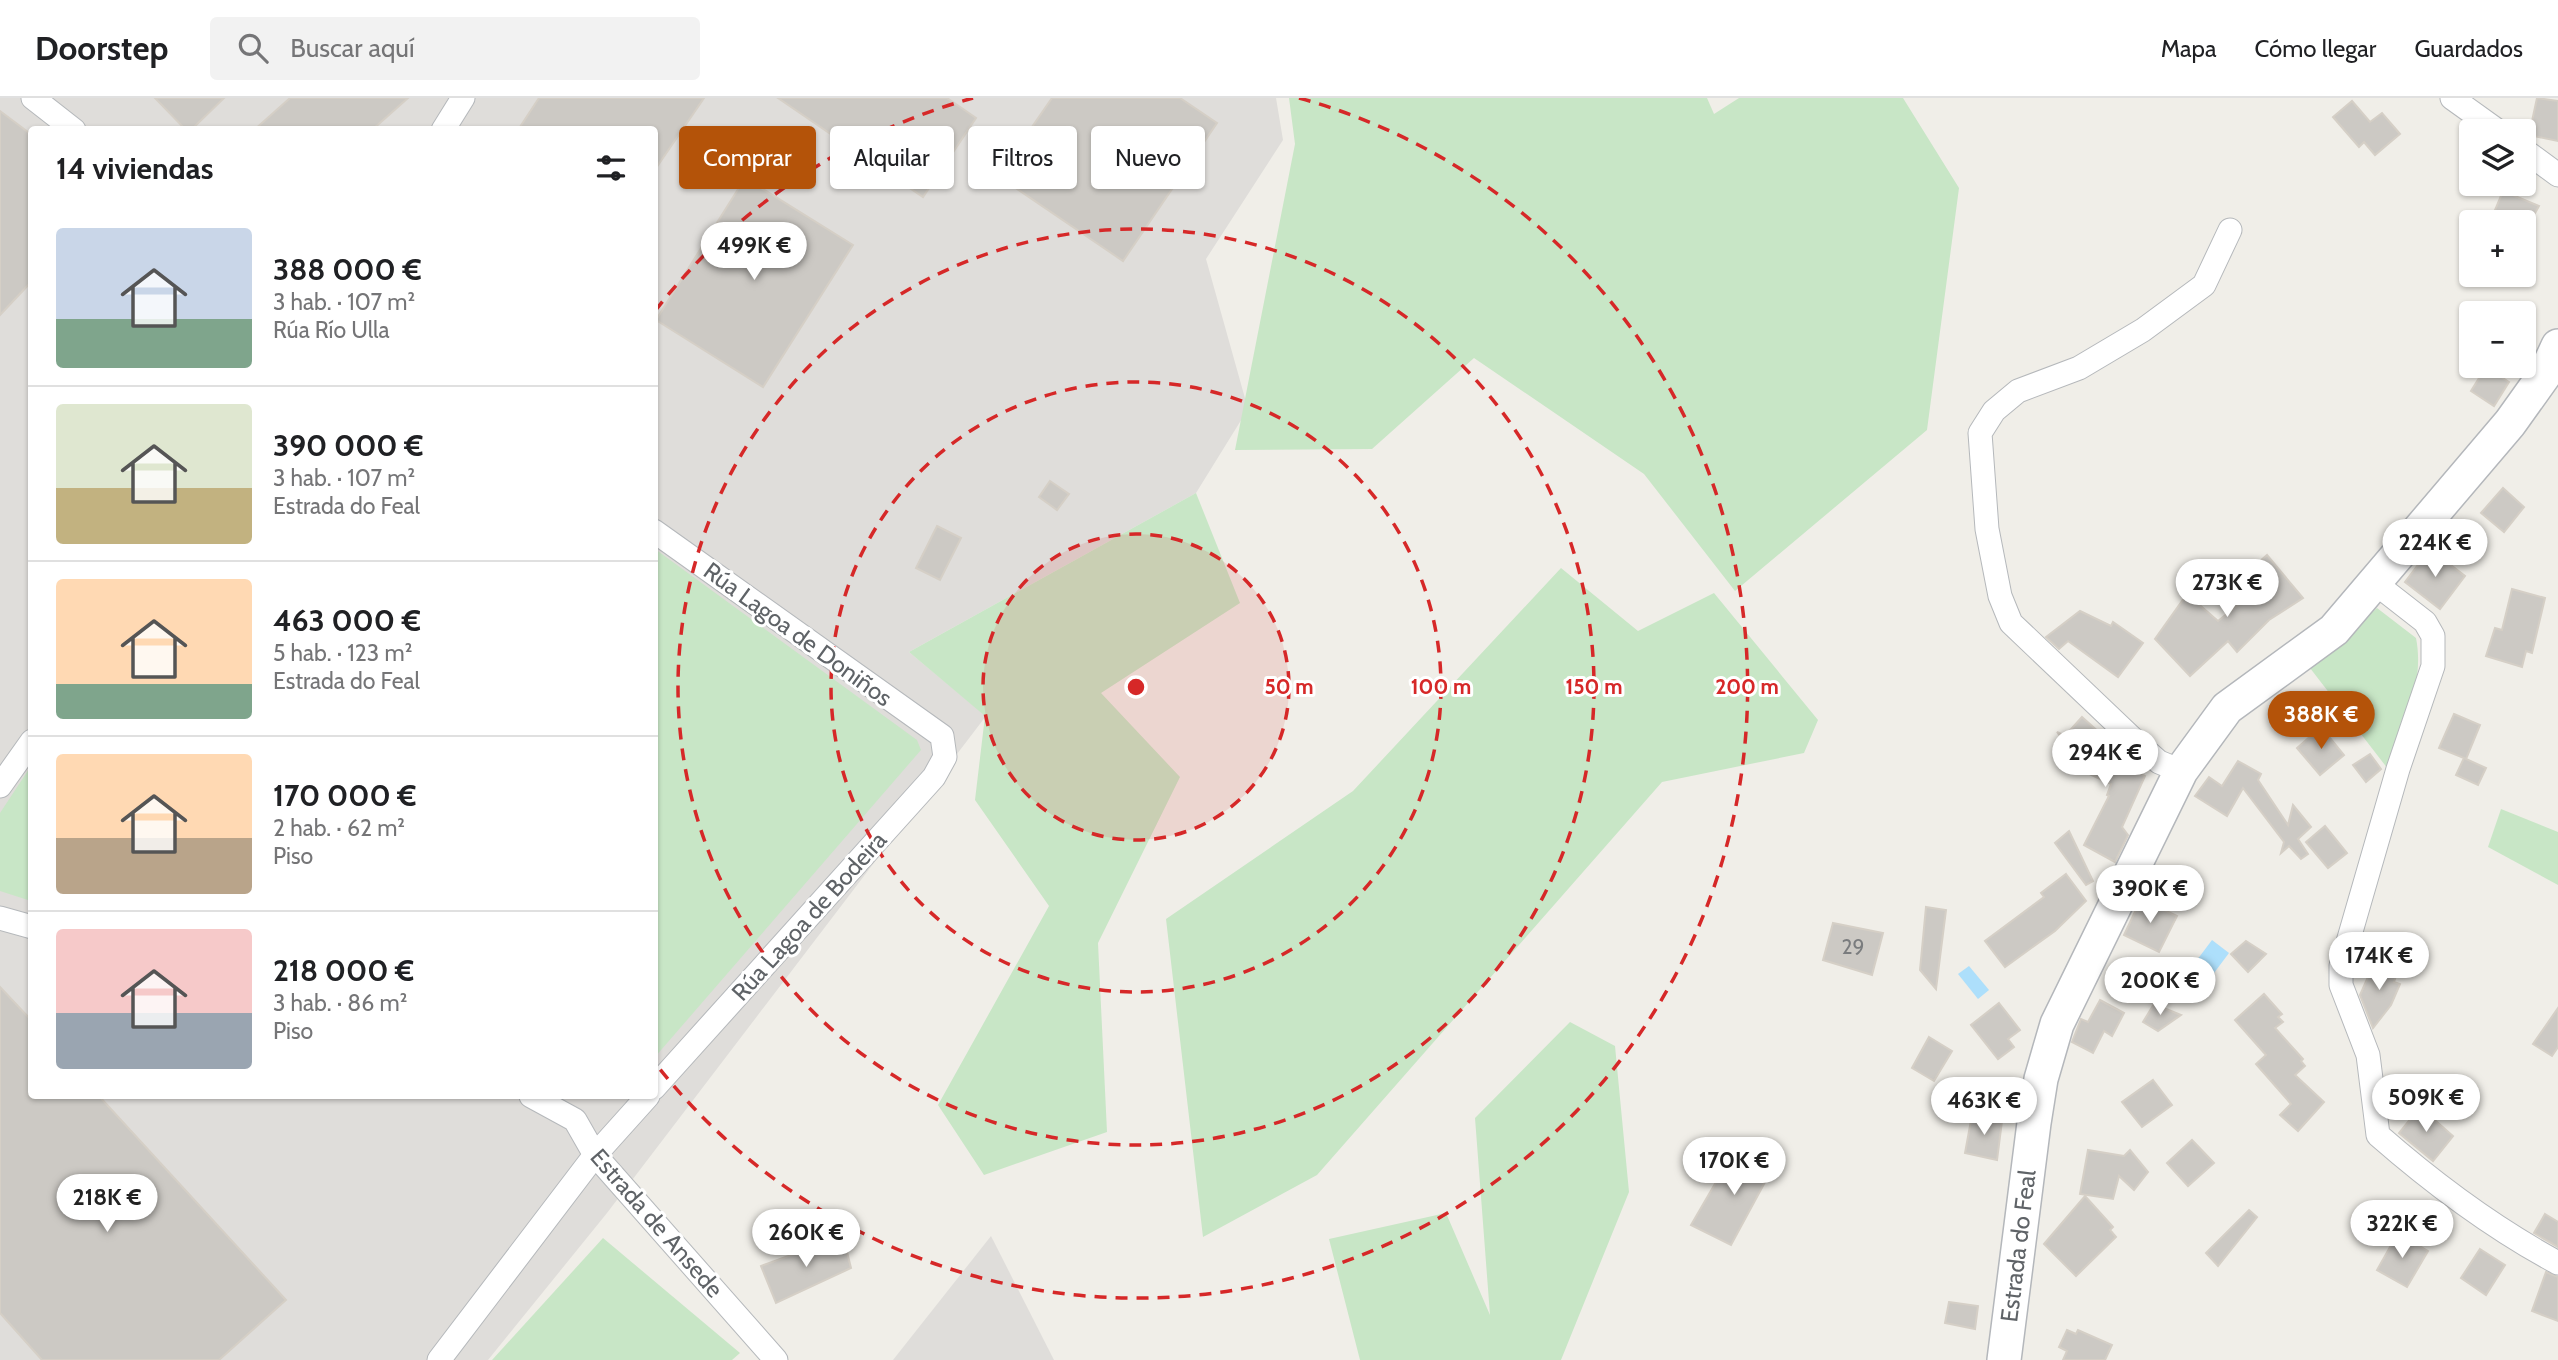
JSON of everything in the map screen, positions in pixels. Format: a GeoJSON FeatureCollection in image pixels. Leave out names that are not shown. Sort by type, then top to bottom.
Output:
{"type":"FeatureCollection","features":[{"type":"Feature","properties":{"kind":"main road","name":"Estrada do Feal"},"geometry":{"type":"LineString","coordinates":[[2004,1360],[2034,1123],[2041,1079],[2057,1024],[2181,772],[2227,708],[2334,630],[2510,423],[2545,374],[2558,346]]}},
{"type":"Feature","properties":{"kind":"street"},"geometry":{"type":"LineString","coordinates":[[33,98],[69,126]]}},
{"type":"Feature","properties":{"kind":"street"},"geometry":{"type":"LineString","coordinates":[[446,126],[463,98]]}},
{"type":"Feature","properties":{"kind":"street"},"geometry":{"type":"LineString","coordinates":[[2452,98],[2481,119]]}},
{"type":"Feature","properties":{"kind":"street"},"geometry":{"type":"LineString","coordinates":[[2536,159],[2558,175]]}},
{"type":"Feature","properties":{"kind":"street"},"geometry":{"type":"LineString","coordinates":[[2181,772],[2159,762],[2133,740],[2011,624],[2000,596],[1987,528],[1980,433],[1994,411],[2018,391],[2079,368],[2143,330],[2204,285],[2230,230]]}},
{"type":"Feature","properties":{"kind":"street","name":"Rúa Lagoa de Doniños"},"geometry":{"type":"LineString","coordinates":[[658,534],[942,736]]}},
{"type":"Feature","properties":{"kind":"street"},"geometry":{"type":"LineString","coordinates":[[2375,583],[2425,622],[2433,636],[2433,666],[2398,769],[2341,966],[2341,985],[2368,1055],[2378,1135],[2414,1167],[2508,1236],[2558,1264]]}},
{"type":"Feature","properties":{"kind":"street","name":"Rúa Lagoa de Bodeira"},"geometry":{"type":"LineString","coordinates":[[658,1084],[934,777],[945,757],[942,736]]}},
{"type":"Feature","properties":{"kind":"street"},"geometry":{"type":"LineString","coordinates":[[0,786],[28,747]]}},
{"type":"Feature","properties":{"kind":"street"},"geometry":{"type":"LineString","coordinates":[[0,918],[28,926]]}},
{"type":"Feature","properties":{"kind":"street","name":"Estrada de Ansede"},"geometry":{"type":"LineString","coordinates":[[536,1099],[575,1120],[595,1154],[776,1360]]}},
{"type":"Feature","properties":{"kind":"street"},"geometry":{"type":"LineString","coordinates":[[439,1360],[595,1154],[645,1099]]}},
{"type":"Feature","properties":{"kind":"shaded area"},"geometry":{"type":"Polygon","coordinates":[[[0,98],[1276,98],[1283,140],[1206,259],[1248,409],[1196,493],[909,652],[986,716],[607,1213],[488,1360],[0,1360],[0,98]]]}},
{"type":"Feature","properties":{"kind":"shaded area"},"geometry":{"type":"Polygon","coordinates":[[[991,1236],[1054,1360],[893,1360],[991,1236]]]}},
{"type":"Feature","properties":{"kind":"green space"},"geometry":{"type":"Polygon","coordinates":[[[1289,98],[1707,98],[1714,114],[1739,98],[1903,98],[1959,188],[1927,430],[1735,591],[1644,474],[1474,358],[1372,449],[1235,450],[1295,144],[1289,98]]]}},
{"type":"Feature","properties":{"kind":"green space"},"geometry":{"type":"Polygon","coordinates":[[[1196,493],[1240,603],[1101,693],[1180,777],[1098,943],[1107,1132],[984,1175],[938,1105],[1049,906],[975,800],[985,716],[909,652],[1196,493]]]}},
{"type":"Feature","properties":{"kind":"green space"},"geometry":{"type":"Polygon","coordinates":[[[658,551],[917,740],[921,750],[658,1054],[658,551]]]}},
{"type":"Feature","properties":{"kind":"green space"},"geometry":{"type":"Polygon","coordinates":[[[1561,568],[1638,631],[1714,593],[1818,720],[1804,753],[1662,782],[1317,1175],[1203,1237],[1166,919],[1353,791],[1561,568]]]}},
{"type":"Feature","properties":{"kind":"green space"},"geometry":{"type":"Polygon","coordinates":[[[2377,608],[2416,638],[2418,655],[2418,672],[2411,705],[2388,769],[2310,668],[2377,608]]]}},
{"type":"Feature","properties":{"kind":"green space"},"geometry":{"type":"Polygon","coordinates":[[[28,771],[28,900],[0,891],[0,813],[28,771]]]}},
{"type":"Feature","properties":{"kind":"green space"},"geometry":{"type":"Polygon","coordinates":[[[2501,809],[2558,832],[2558,885],[2488,847],[2501,809]]]}},
{"type":"Feature","properties":{"kind":"green space"},"geometry":{"type":"Polygon","coordinates":[[[1570,1022],[1615,1046],[1629,1192],[1561,1360],[1360,1360],[1329,1239],[1446,1213],[1490,1315],[1475,1118],[1570,1022]]]}},
{"type":"Feature","properties":{"kind":"green space"},"geometry":{"type":"Polygon","coordinates":[[[603,1238],[740,1353],[732,1360],[492,1360],[603,1238]]]}},
{"type":"Feature","properties":{"kind":"water"},"geometry":{"type":"Polygon","coordinates":[[[2212,940],[2229,953],[2208,981],[2191,968],[2212,940]]]}},
{"type":"Feature","properties":{"kind":"water"},"geometry":{"type":"Polygon","coordinates":[[[1969,966],[1989,990],[1978,999],[1958,974],[1969,966]]]}},
{"type":"Feature","properties":{"kind":"building"},"geometry":{"type":"Polygon","coordinates":[[[155,98],[224,98],[195,126],[182,126],[155,98]]]}},
{"type":"Feature","properties":{"kind":"building"},"geometry":{"type":"Polygon","coordinates":[[[290,98],[408,98],[376,126],[258,126],[290,98]]]}},
{"type":"Feature","properties":{"kind":"building"},"geometry":{"type":"Polygon","coordinates":[[[539,98],[704,98],[685,126],[679,126],[679,134],[658,165],[658,126],[521,126],[539,98]]]}},
{"type":"Feature","properties":{"kind":"building"},"geometry":{"type":"Polygon","coordinates":[[[778,98],[947,98],[976,118],[968,126],[954,151],[954,126],[830,126],[830,134],[778,98]]]}},
{"type":"Feature","properties":{"kind":"building"},"geometry":{"type":"Polygon","coordinates":[[[1052,98],[1180,98],[1217,123],[1205,141],[1205,126],[1091,126],[1091,189],[1172,189],[1123,261],[1017,189],[1077,189],[1077,126],[1033,126],[1052,98]]]}},
{"type":"Feature","properties":{"kind":"building"},"geometry":{"type":"Polygon","coordinates":[[[2537,98],[2558,101],[2558,141],[2536,136],[2536,119],[2532,119],[2537,98]]]}},
{"type":"Feature","properties":{"kind":"building"},"geometry":{"type":"Polygon","coordinates":[[[2352,101],[2370,122],[2382,113],[2400,134],[2375,155],[2364,142],[2359,147],[2333,117],[2352,101]]]}},
{"type":"Feature","properties":{"kind":"building"},"geometry":{"type":"Polygon","coordinates":[[[0,111],[28,132],[28,285],[0,315],[0,111]]]}},
{"type":"Feature","properties":{"kind":"building"},"geometry":{"type":"Polygon","coordinates":[[[738,189],[763,189],[853,245],[763,387],[658,321],[658,317],[738,189]]]}},
{"type":"Feature","properties":{"kind":"building"},"geometry":{"type":"Polygon","coordinates":[[[911,189],[928,189],[923,197],[911,189]]]}},
{"type":"Feature","properties":{"kind":"building"},"geometry":{"type":"Polygon","coordinates":[[[2501,196],[2515,196],[2539,206],[2536,211],[2495,210],[2501,196]]]}},
{"type":"Feature","properties":{"kind":"building"},"geometry":{"type":"Polygon","coordinates":[[[2479,378],[2503,378],[2509,382],[2494,406],[2471,391],[2479,378]]]}},
{"type":"Feature","properties":{"kind":"building"},"geometry":{"type":"Polygon","coordinates":[[[1050,481],[1069,494],[1057,510],[1039,497],[1050,481]]]}},
{"type":"Feature","properties":{"kind":"building"},"geometry":{"type":"Polygon","coordinates":[[[2503,488],[2524,507],[2504,532],[2481,513],[2503,488]]]}},
{"type":"Feature","properties":{"kind":"building"},"geometry":{"type":"Polygon","coordinates":[[[937,526],[961,538],[940,580],[916,568],[937,526]]]}},
{"type":"Feature","properties":{"kind":"building"},"geometry":{"type":"Polygon","coordinates":[[[2430,549],[2465,576],[2440,609],[2405,582],[2430,549]]]}},
{"type":"Feature","properties":{"kind":"building"},"geometry":{"type":"Polygon","coordinates":[[[2267,555],[2303,598],[2269,620],[2237,652],[2228,641],[2190,676],[2155,639],[2187,594],[2218,621],[2260,587],[2242,577],[2267,555]]]}},
{"type":"Feature","properties":{"kind":"building"},"geometry":{"type":"Polygon","coordinates":[[[2512,589],[2545,598],[2532,653],[2526,651],[2522,667],[2486,656],[2495,628],[2502,630],[2512,589]]]}},
{"type":"Feature","properties":{"kind":"building"},"geometry":{"type":"Polygon","coordinates":[[[2080,611],[2111,626],[2113,622],[2143,643],[2118,677],[2068,641],[2059,649],[2046,637],[2080,611]]]}},
{"type":"Feature","properties":{"kind":"building"},"geometry":{"type":"Polygon","coordinates":[[[2454,714],[2480,725],[2466,759],[2486,768],[2478,785],[2456,775],[2464,758],[2439,748],[2454,714]]]}},
{"type":"Feature","properties":{"kind":"building"},"geometry":{"type":"Polygon","coordinates":[[[2082,717],[2100,733],[2089,746],[2127,762],[2125,767],[2145,776],[2122,827],[2128,835],[2115,862],[2084,845],[2109,796],[2107,795],[2111,784],[2087,773],[2057,732],[2065,736],[2082,717]]]}},
{"type":"Feature","properties":{"kind":"building"},"geometry":{"type":"Polygon","coordinates":[[[2321,727],[2344,755],[2320,775],[2297,748],[2321,727]]]}},
{"type":"Feature","properties":{"kind":"building"},"geometry":{"type":"Polygon","coordinates":[[[2370,754],[2381,769],[2366,782],[2353,765],[2370,754]]]}},
{"type":"Feature","properties":{"kind":"building"},"geometry":{"type":"Polygon","coordinates":[[[2238,761],[2261,774],[2258,780],[2288,825],[2293,805],[2311,827],[2298,839],[2308,854],[2301,859],[2289,846],[2281,853],[2284,842],[2243,788],[2227,816],[2195,796],[2209,777],[2222,786],[2238,761]]]}},
{"type":"Feature","properties":{"kind":"building"},"geometry":{"type":"Polygon","coordinates":[[[2325,826],[2347,853],[2328,868],[2306,842],[2325,826]]]}},
{"type":"Feature","properties":{"kind":"building"},"geometry":{"type":"Polygon","coordinates":[[[2069,831],[2093,881],[2086,885],[2055,843],[2069,831]]]}},
{"type":"Feature","properties":{"kind":"building"},"geometry":{"type":"Polygon","coordinates":[[[2066,874],[2086,901],[2055,931],[2005,967],[1985,941],[2044,897],[2041,893],[2066,874]]]}},
{"type":"Feature","properties":{"kind":"building"},"geometry":{"type":"Polygon","coordinates":[[[2141,899],[2177,916],[2159,952],[2124,935],[2141,899]]]}},
{"type":"Feature","properties":{"kind":"building"},"geometry":{"type":"Polygon","coordinates":[[[1926,907],[1946,910],[1936,989],[1920,970],[1926,907]]]}},
{"type":"Feature","properties":{"kind":"building"},"geometry":{"type":"Polygon","coordinates":[[[1833,923],[1883,933],[1872,975],[1823,960],[1833,923]]]}},
{"type":"Feature","properties":{"kind":"building"},"geometry":{"type":"Polygon","coordinates":[[[2246,941],[2266,954],[2248,972],[2231,954],[2246,941]]]}},
{"type":"Feature","properties":{"kind":"building"},"geometry":{"type":"Polygon","coordinates":[[[2374,963],[2397,973],[2394,982],[2400,984],[2391,1005],[2373,1028],[2360,995],[2374,963]]]}},
{"type":"Feature","properties":{"kind":"building"},"geometry":{"type":"Polygon","coordinates":[[[0,987],[28,1017],[28,1099],[102,1099],[286,1300],[219,1360],[42,1360],[0,1313],[0,987]]]}},
{"type":"Feature","properties":{"kind":"building"},"geometry":{"type":"Polygon","coordinates":[[[2264,994],[2282,1014],[2278,1017],[2283,1022],[2275,1028],[2303,1059],[2301,1061],[2305,1066],[2295,1075],[2324,1102],[2298,1131],[2280,1115],[2291,1104],[2256,1064],[2266,1055],[2235,1020],[2264,994]]]}},
{"type":"Feature","properties":{"kind":"building"},"geometry":{"type":"Polygon","coordinates":[[[2100,1000],[2124,1013],[2112,1036],[2104,1031],[2093,1053],[2072,1042],[2081,1019],[2088,1022],[2100,1000]]]}},
{"type":"Feature","properties":{"kind":"building"},"geometry":{"type":"Polygon","coordinates":[[[1999,1003],[2020,1030],[2008,1039],[2014,1047],[1998,1059],[1971,1025],[1999,1003]]]}},
{"type":"Feature","properties":{"kind":"building"},"geometry":{"type":"Polygon","coordinates":[[[2154,1004],[2181,1015],[2158,1031],[2143,1022],[2154,1004]]]}},
{"type":"Feature","properties":{"kind":"building"},"geometry":{"type":"Polygon","coordinates":[[[2558,1008],[2558,1047],[2552,1056],[2533,1044],[2558,1008]]]}},
{"type":"Feature","properties":{"kind":"building"},"geometry":{"type":"Polygon","coordinates":[[[1929,1037],[1952,1051],[1934,1081],[1912,1068],[1929,1037]]]}},
{"type":"Feature","properties":{"kind":"building"},"geometry":{"type":"Polygon","coordinates":[[[2153,1080],[2172,1105],[2142,1127],[2122,1102],[2153,1080]]]}},
{"type":"Feature","properties":{"kind":"building"},"geometry":{"type":"Polygon","coordinates":[[[2420,1107],[2453,1136],[2433,1161],[2399,1133],[2420,1107]]]}},
{"type":"Feature","properties":{"kind":"building"},"geometry":{"type":"Polygon","coordinates":[[[1972,1115],[2002,1121],[1997,1160],[1965,1153],[1972,1115]]]}},
{"type":"Feature","properties":{"kind":"building"},"geometry":{"type":"Polygon","coordinates":[[[2192,1140],[2214,1163],[2188,1186],[2167,1163],[2192,1140]]]}},
{"type":"Feature","properties":{"kind":"building"},"geometry":{"type":"Polygon","coordinates":[[[1749,1146],[1777,1160],[1731,1245],[1691,1225],[1719,1177],[1730,1184],[1749,1146]]]}},
{"type":"Feature","properties":{"kind":"building"},"geometry":{"type":"Polygon","coordinates":[[[2088,1150],[2124,1156],[2130,1150],[2148,1172],[2134,1190],[2119,1176],[2113,1199],[2080,1194],[2088,1150]]]}},
{"type":"Feature","properties":{"kind":"building"},"geometry":{"type":"Polygon","coordinates":[[[2085,1196],[2113,1227],[2110,1230],[2116,1237],[2076,1276],[2044,1244],[2085,1196]]]}},
{"type":"Feature","properties":{"kind":"building"},"geometry":{"type":"Polygon","coordinates":[[[2249,1210],[2257,1217],[2218,1266],[2206,1253],[2249,1210]]]}},
{"type":"Feature","properties":{"kind":"building"},"geometry":{"type":"Polygon","coordinates":[[[2545,1214],[2558,1222],[2558,1247],[2534,1233],[2545,1214]]]}},
{"type":"Feature","properties":{"kind":"building"},"geometry":{"type":"Polygon","coordinates":[[[2398,1233],[2428,1251],[2407,1287],[2377,1270],[2398,1233]]]}},
{"type":"Feature","properties":{"kind":"building"},"geometry":{"type":"Polygon","coordinates":[[[843,1236],[851,1268],[776,1303],[761,1266],[843,1236]]]}},
{"type":"Feature","properties":{"kind":"building"},"geometry":{"type":"Polygon","coordinates":[[[2480,1249],[2505,1265],[2486,1295],[2461,1278],[2480,1249]]]}},
{"type":"Feature","properties":{"kind":"building"},"geometry":{"type":"Polygon","coordinates":[[[2546,1272],[2558,1277],[2558,1321],[2532,1311],[2546,1272]]]}},
{"type":"Feature","properties":{"kind":"building"},"geometry":{"type":"Polygon","coordinates":[[[1949,1302],[1978,1306],[1975,1329],[1945,1323],[1949,1302]]]}},
{"type":"Feature","properties":{"kind":"building"},"geometry":{"type":"Polygon","coordinates":[[[2067,1330],[2076,1334],[2078,1330],[2112,1345],[2105,1360],[2063,1360],[2067,1351],[2059,1347],[2067,1330]]]}}]}
